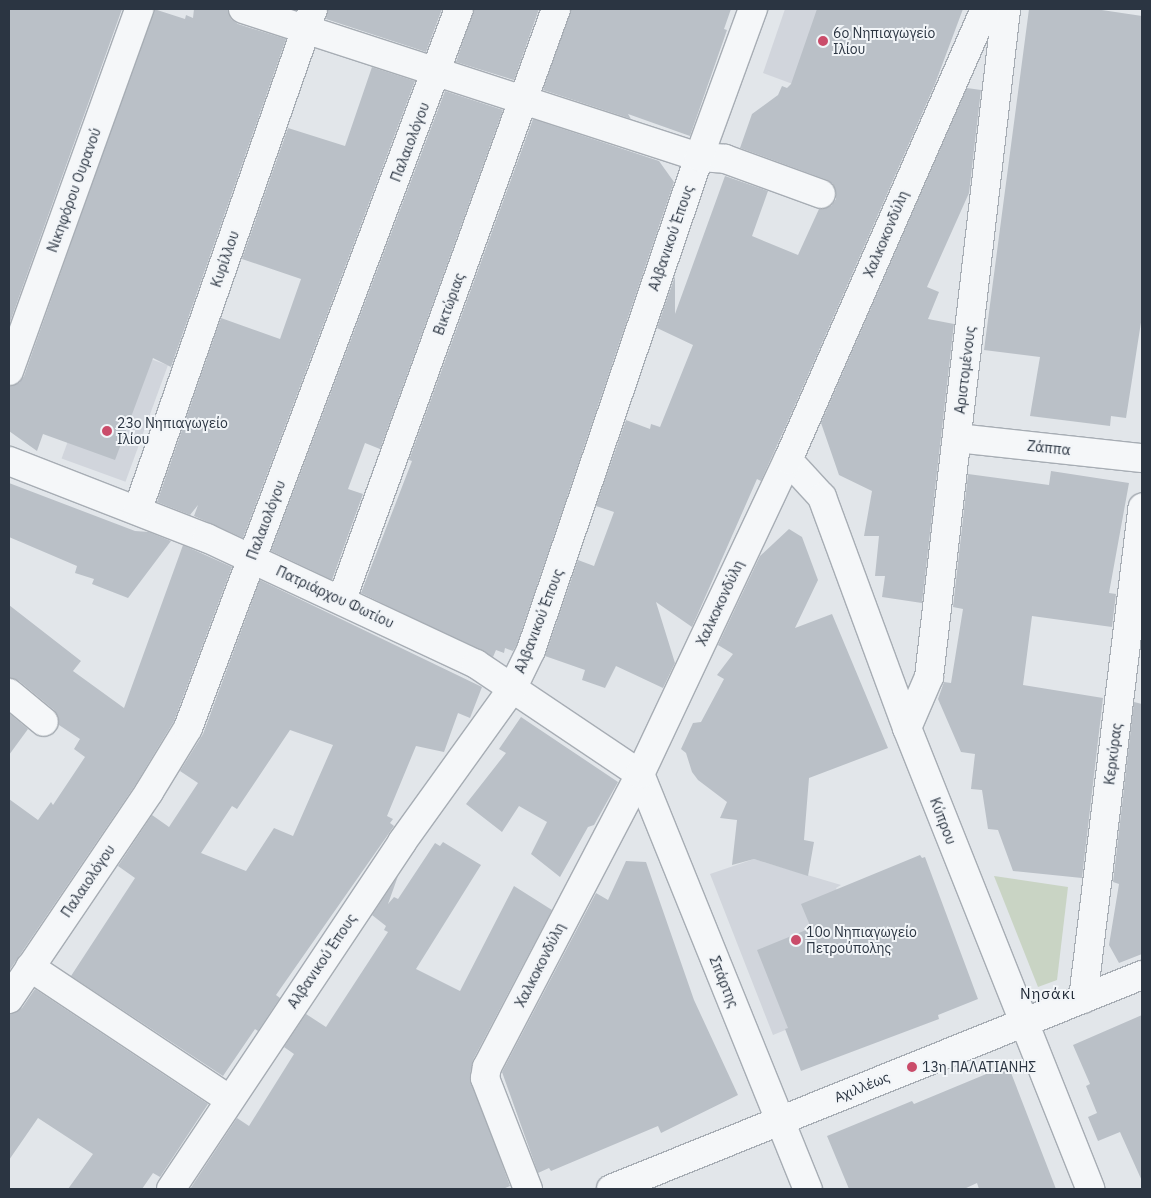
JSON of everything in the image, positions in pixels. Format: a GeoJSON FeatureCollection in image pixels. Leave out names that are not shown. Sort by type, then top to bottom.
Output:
{"type":"FeatureCollection","features":[{"type":"Feature","properties":{"kind":"street","name":"Νικηφόρου Ουρανού"},"geometry":{"type":"LineString","coordinates":[[9,371],[138,9]]}},
{"type":"Feature","properties":{"kind":"street"},"geometry":{"type":"LineString","coordinates":[[243,9],[309,19],[437,70],[523,100],[699,157],[725,159],[820,194]]}},
{"type":"Feature","properties":{"kind":"street","name":"Παλαιολόγου"},"geometry":{"type":"LineString","coordinates":[[9,999],[188,728],[459,9]]}},
{"type":"Feature","properties":{"kind":"street","name":"Βικτώριας"},"geometry":{"type":"LineString","coordinates":[[342,599],[556,9]]}},
{"type":"Feature","properties":{"kind":"street","name":"Αλβανικού Έπους"},"geometry":{"type":"LineString","coordinates":[[172,1189],[402,842],[512,689],[531,650],[699,157],[753,9]]}},
{"type":"Feature","properties":{"kind":"street","name":"Χαλκοκονδύλη"},"geometry":{"type":"LineString","coordinates":[[528,1189],[485,1078],[487,1067],[640,774],[788,460],[985,9]]}},
{"type":"Feature","properties":{"kind":"street","name":"Αριστομένους"},"geometry":{"type":"LineString","coordinates":[[907,728],[929,677],[1006,9]]}},
{"type":"Feature","properties":{"kind":"street","name":"Κυρίλλου"},"geometry":{"type":"LineString","coordinates":[[138,509],[309,19]]}},
{"type":"Feature","properties":{"kind":"street","name":"Ζάππα"},"geometry":{"type":"LineString","coordinates":[[957,438],[1142,458]]}},
{"type":"Feature","properties":{"kind":"street","name":"Κύπρου"},"geometry":{"type":"LineString","coordinates":[[788,460],[822,498],[907,728],[1022,1024],[1090,1189]]}},
{"type":"Feature","properties":{"kind":"street","name":"Πατριάρχου Φωτίου"},"geometry":{"type":"LineString","coordinates":[[9,461],[138,509],[342,599],[476,664],[640,774]]}},
{"type":"Feature","properties":{"kind":"street","name":"Κερκύρας"},"geometry":{"type":"LineString","coordinates":[[1083,999],[1142,508]]}},
{"type":"Feature","properties":{"kind":"street"},"geometry":{"type":"LineString","coordinates":[[9,693],[44,722]]}},
{"type":"Feature","properties":{"kind":"street","name":"Σπάρτης"},"geometry":{"type":"LineString","coordinates":[[640,774],[808,1189]]}},
{"type":"Feature","properties":{"kind":"street"},"geometry":{"type":"LineString","coordinates":[[30,968],[230,1100]]}},
{"type":"Feature","properties":{"kind":"street","name":"Αχιλλέως"},"geometry":{"type":"LineString","coordinates":[[611,1189],[1142,976]]}},
{"type":"Feature","properties":{"kind":"shaded area","name":"6ο Νηπιαγωγείο Ιλίου"},"geometry":{"type":"Polygon","coordinates":[[[785,9],[881,9],[852,106],[763,73],[785,9]]]}},
{"type":"Feature","properties":{"kind":"shaded area","name":"23ο Νηπιαγωγείο Ιλίου"},"geometry":{"type":"Polygon","coordinates":[[[104,342],[168,365],[125,482],[62,459],[104,342]]]}},
{"type":"Feature","properties":{"kind":"shaded area","name":"10ο Νηπιαγωγείο Πετρούπολης"},"geometry":{"type":"Polygon","coordinates":[[[754,859],[841,885],[836,888],[877,993],[773,1035],[710,874],[754,859]]]}},
{"type":"Feature","properties":{"kind":"green space"},"geometry":{"type":"Polygon","coordinates":[[[994,876],[1068,887],[1057,980],[1038,987],[994,876]]]}},
{"type":"Feature","properties":{"kind":"building"},"geometry":{"type":"Polygon","coordinates":[[[9,9],[122,9],[9,325],[9,9]]]}},
{"type":"Feature","properties":{"kind":"building"},"geometry":{"type":"Polygon","coordinates":[[[154,9],[185,19],[186,15],[193,18],[194,9],[228,9],[231,19],[238,24],[286,39],[171,367],[153,358],[115,460],[43,434],[37,451],[9,431],[9,386],[19,383],[24,376],[154,9]]]}},
{"type":"Feature","properties":{"kind":"building"},"geometry":{"type":"Polygon","coordinates":[[[328,9],[442,9],[426,52],[326,19],[328,9]]]}},
{"type":"Feature","properties":{"kind":"building"},"geometry":{"type":"Polygon","coordinates":[[[474,9],[539,9],[514,80],[456,62],[474,9]]]}},
{"type":"Feature","properties":{"kind":"building"},"geometry":{"type":"Polygon","coordinates":[[[571,9],[731,9],[724,29],[727,30],[690,136],[628,114],[631,119],[543,90],[571,9]]]}},
{"type":"Feature","properties":{"kind":"building"},"geometry":{"type":"Polygon","coordinates":[[[817,9],[963,9],[935,84],[788,421],[761,481],[757,479],[692,627],[656,602],[675,663],[663,688],[616,666],[605,688],[582,680],[585,670],[545,656],[578,560],[594,566],[614,512],[596,506],[626,420],[650,429],[651,424],[660,427],[693,345],[657,328],[675,276],[675,314],[725,176],[768,191],[752,236],[798,255],[819,209],[831,206],[836,199],[833,184],[827,180],[740,148],[752,114],[778,95],[782,86],[787,88],[791,84],[817,9]]]}},
{"type":"Feature","properties":{"kind":"building"},"geometry":{"type":"Polygon","coordinates":[[[1029,9],[1095,9],[1142,16],[1142,316],[1126,418],[1111,416],[1110,426],[1030,416],[1040,357],[984,350],[1029,9]]]}},
{"type":"Feature","properties":{"kind":"building"},"geometry":{"type":"Polygon","coordinates":[[[372,67],[415,81],[243,538],[194,516],[198,505],[190,515],[157,502],[221,318],[280,339],[301,279],[242,259],[288,128],[345,146],[372,67]]]}},
{"type":"Feature","properties":{"kind":"building"},"geometry":{"type":"Polygon","coordinates":[[[967,88],[981,90],[969,193],[927,287],[939,292],[928,319],[954,324],[922,603],[882,597],[885,576],[875,576],[879,536],[864,536],[872,491],[839,475],[821,423],[967,88]]]}},
{"type":"Feature","properties":{"kind":"building"},"geometry":{"type":"Polygon","coordinates":[[[445,91],[503,110],[380,449],[365,443],[348,489],[363,494],[332,580],[271,551],[445,91]]]}},
{"type":"Feature","properties":{"kind":"building"},"geometry":{"type":"Polygon","coordinates":[[[533,119],[659,161],[674,182],[517,644],[513,651],[505,648],[504,653],[496,650],[493,657],[361,593],[412,461],[409,460],[533,119]]]}},
{"type":"Feature","properties":{"kind":"building"},"geometry":{"type":"Polygon","coordinates":[[[1051,471],[1129,483],[1109,593],[1116,594],[1112,627],[1032,616],[1023,685],[1103,698],[1082,878],[1013,871],[998,830],[988,829],[982,790],[971,789],[975,754],[961,752],[938,699],[944,682],[951,683],[963,609],[953,607],[968,474],[1049,485],[1051,471]]]}},
{"type":"Feature","properties":{"kind":"building"},"geometry":{"type":"Polygon","coordinates":[[[9,483],[135,531],[149,532],[171,541],[128,598],[92,584],[94,579],[75,573],[77,566],[9,537],[9,483]]]}},
{"type":"Feature","properties":{"kind":"building"},"geometry":{"type":"Polygon","coordinates":[[[789,529],[802,537],[818,580],[795,628],[832,614],[888,748],[809,778],[804,840],[814,842],[808,876],[754,859],[732,865],[737,820],[720,818],[727,802],[698,780],[692,772],[686,753],[681,749],[693,723],[701,722],[724,679],[717,675],[733,654],[718,645],[760,556],[789,529]]]}},
{"type":"Feature","properties":{"kind":"building"},"geometry":{"type":"Polygon","coordinates":[[[183,545],[232,567],[174,721],[136,784],[9,971],[9,799],[38,820],[51,802],[53,805],[85,757],[74,749],[80,739],[59,725],[54,710],[19,681],[9,678],[9,605],[81,661],[73,671],[124,708],[183,545]]]}},
{"type":"Feature","properties":{"kind":"building"},"geometry":{"type":"Polygon","coordinates":[[[260,580],[482,687],[470,718],[458,713],[444,752],[416,746],[387,816],[393,819],[390,823],[394,826],[276,995],[280,998],[258,1031],[255,1029],[223,1076],[71,976],[135,878],[118,866],[152,815],[169,827],[198,783],[180,771],[203,734],[260,580]],[[290,730],[237,809],[232,806],[201,853],[246,871],[274,828],[293,836],[333,745],[290,730]]]}},
{"type":"Feature","properties":{"kind":"building"},"geometry":{"type":"Polygon","coordinates":[[[1134,702],[1142,704],[1142,954],[1119,963],[1109,945],[1119,884],[1113,882],[1134,702]]]}},
{"type":"Feature","properties":{"kind":"building"},"geometry":{"type":"Polygon","coordinates":[[[9,713],[28,729],[9,755],[9,713]]]}},
{"type":"Feature","properties":{"kind":"building"},"geometry":{"type":"Polygon","coordinates":[[[521,717],[618,782],[594,825],[588,827],[560,877],[531,854],[547,822],[519,806],[502,832],[466,804],[506,753],[499,749],[521,717]]]}},
{"type":"Feature","properties":{"kind":"building"},"geometry":{"type":"Polygon","coordinates":[[[443,842],[481,865],[416,969],[460,991],[514,886],[552,910],[473,1060],[470,1075],[510,1186],[503,1189],[190,1189],[237,1118],[249,1126],[294,1054],[284,1047],[306,1014],[326,1027],[388,932],[384,930],[386,926],[372,915],[398,876],[388,904],[394,897],[398,899],[435,843],[440,846],[443,842]]]}},
{"type":"Feature","properties":{"kind":"building"},"geometry":{"type":"Polygon","coordinates":[[[920,855],[922,858],[925,857],[978,999],[938,1015],[939,1019],[801,1071],[785,1029],[788,1028],[757,950],[811,928],[801,904],[920,855]]]}},
{"type":"Feature","properties":{"kind":"building"},"geometry":{"type":"Polygon","coordinates":[[[626,861],[646,862],[694,1000],[738,1095],[661,1133],[658,1126],[551,1171],[549,1168],[538,1173],[502,1072],[596,893],[608,900],[626,861]]]}},
{"type":"Feature","properties":{"kind":"building"},"geometry":{"type":"Polygon","coordinates":[[[35,989],[208,1104],[160,1177],[153,1173],[142,1189],[68,1189],[93,1154],[38,1118],[9,1160],[9,1014],[22,1008],[35,989]]]}},
{"type":"Feature","properties":{"kind":"building"},"geometry":{"type":"Polygon","coordinates":[[[1142,1015],[1142,1181],[1120,1132],[1098,1141],[1088,1117],[1097,1113],[1086,1086],[1090,1084],[1073,1045],[1142,1015]]]}},
{"type":"Feature","properties":{"kind":"building"},"geometry":{"type":"Polygon","coordinates":[[[1008,1065],[1056,1189],[979,1189],[977,1183],[964,1189],[849,1189],[827,1136],[912,1101],[914,1104],[1008,1065]]]}},
{"type":"Feature","properties":{"kind":"place","name":"6ο Νηπιαγωγείο Ιλίου"},"geometry":{"type":"Point","coordinates":[823,41]}},
{"type":"Feature","properties":{"kind":"place","name":"23ο Νηπιαγωγείο Ιλίου"},"geometry":{"type":"Point","coordinates":[107,431]}},
{"type":"Feature","properties":{"kind":"place","name":"10ο Νηπιαγωγείο Πετρούπολης"},"geometry":{"type":"Point","coordinates":[796,940]}},
{"type":"Feature","properties":{"kind":"place","name":"13η ΠΑΛΑΤΙΑΝΗΣ"},"geometry":{"type":"Point","coordinates":[912,1067]}},
{"type":"Feature","properties":{"kind":"district","name":"Νησάκι"},"geometry":{"type":"Point","coordinates":[1048,994]}}]}
